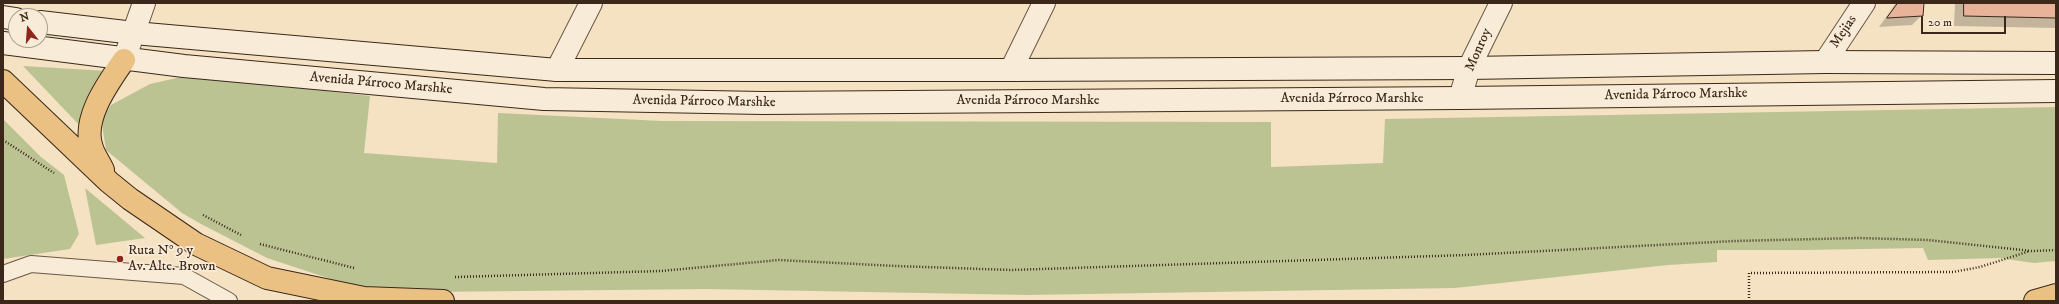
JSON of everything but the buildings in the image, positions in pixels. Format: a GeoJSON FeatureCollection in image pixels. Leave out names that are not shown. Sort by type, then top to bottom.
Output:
{"type":"FeatureCollection","features":[{"type":"Feature","properties":{"kind":"highway"},"geometry":{"type":"LineString","coordinates":[[109,182],[91,147],[90,129],[94,109],[124,60]]}},
{"type":"Feature","properties":{"kind":"highway"},"geometry":{"type":"LineString","coordinates":[[3,80],[109,182],[130,199],[196,244],[267,278],[364,298],[443,301]]}},
{"type":"Feature","properties":{"kind":"highway"},"geometry":{"type":"LineString","coordinates":[[2035,301],[2056,296]]}},
{"type":"Feature","properties":{"kind":"main road"},"geometry":{"type":"LineString","coordinates":[[124,60],[144,3]]}},
{"type":"Feature","properties":{"kind":"main road"},"geometry":{"type":"LineString","coordinates":[[557,70],[591,3]]}},
{"type":"Feature","properties":{"kind":"main road"},"geometry":{"type":"LineString","coordinates":[[1011,70],[1044,3]]}},
{"type":"Feature","properties":{"kind":"main road","name":"Monroy"},"geometry":{"type":"LineString","coordinates":[[1460,98],[1469,68],[1501,3]]}},
{"type":"Feature","properties":{"kind":"main road","name":"Mejias"},"geometry":{"type":"LineString","coordinates":[[1825,62],[1864,3]]}},
{"type":"Feature","properties":{"kind":"main road","name":"Avenida Párroco Marshke"},"geometry":{"type":"LineString","coordinates":[[48,23],[134,33],[557,70],[1469,68],[1825,62],[2056,63]]}},
{"type":"Feature","properties":{"kind":"main road","name":"Avenida Párroco Marshke"},"geometry":{"type":"LineString","coordinates":[[3,43],[124,60],[544,99],[763,103],[1460,98],[2056,91]]}},
{"type":"Feature","properties":{"kind":"lane"},"geometry":{"type":"LineString","coordinates":[[3,274],[31,264],[184,276],[229,301]]}},
{"type":"Feature","properties":{"kind":"path"},"geometry":{"type":"LineString","coordinates":[[3,140],[54,173]]}},
{"type":"Feature","properties":{"kind":"path"},"geometry":{"type":"LineString","coordinates":[[198,213],[246,237]]}},
{"type":"Feature","properties":{"kind":"path"},"geometry":{"type":"LineString","coordinates":[[454,277],[661,271],[779,260],[1011,270],[1451,255],[1734,241],[1859,238],[1928,240],[2032,251],[2056,250]]}},
{"type":"Feature","properties":{"kind":"path"},"geometry":{"type":"LineString","coordinates":[[253,240],[260,244],[355,268]]}},
{"type":"Feature","properties":{"kind":"path"},"geometry":{"type":"LineString","coordinates":[[1750,301],[1749,273],[1953,272],[1980,267],[2032,251]]}},
{"type":"Feature","properties":{"kind":"green space"},"geometry":{"type":"Polygon","coordinates":[[[23,66],[108,71],[96,83],[88,96],[81,127],[23,66]]]}},
{"type":"Feature","properties":{"kind":"green space"},"geometry":{"type":"Polygon","coordinates":[[[190,75],[370,96],[364,153],[497,163],[498,113],[662,121],[1271,122],[1271,167],[1383,163],[1385,119],[2056,107],[2056,261],[2034,263],[1999,258],[1928,260],[1923,248],[1717,250],[1717,262],[1668,265],[1455,288],[1027,295],[706,289],[430,292],[355,287],[267,258],[201,224],[182,213],[106,150],[101,118],[111,105],[150,84],[190,75]]]}},
{"type":"Feature","properties":{"kind":"green space"},"geometry":{"type":"Polygon","coordinates":[[[3,119],[41,157],[64,175],[79,234],[70,249],[3,259],[3,119]]]}},
{"type":"Feature","properties":{"kind":"green space"},"geometry":{"type":"Polygon","coordinates":[[[85,188],[145,238],[96,245],[85,188]]]}},
{"type":"Feature","properties":{"kind":"place","name":"Ruta N° 9 y Av. Alte. Brown"},"geometry":{"type":"Point","coordinates":[120,259]}}]}
